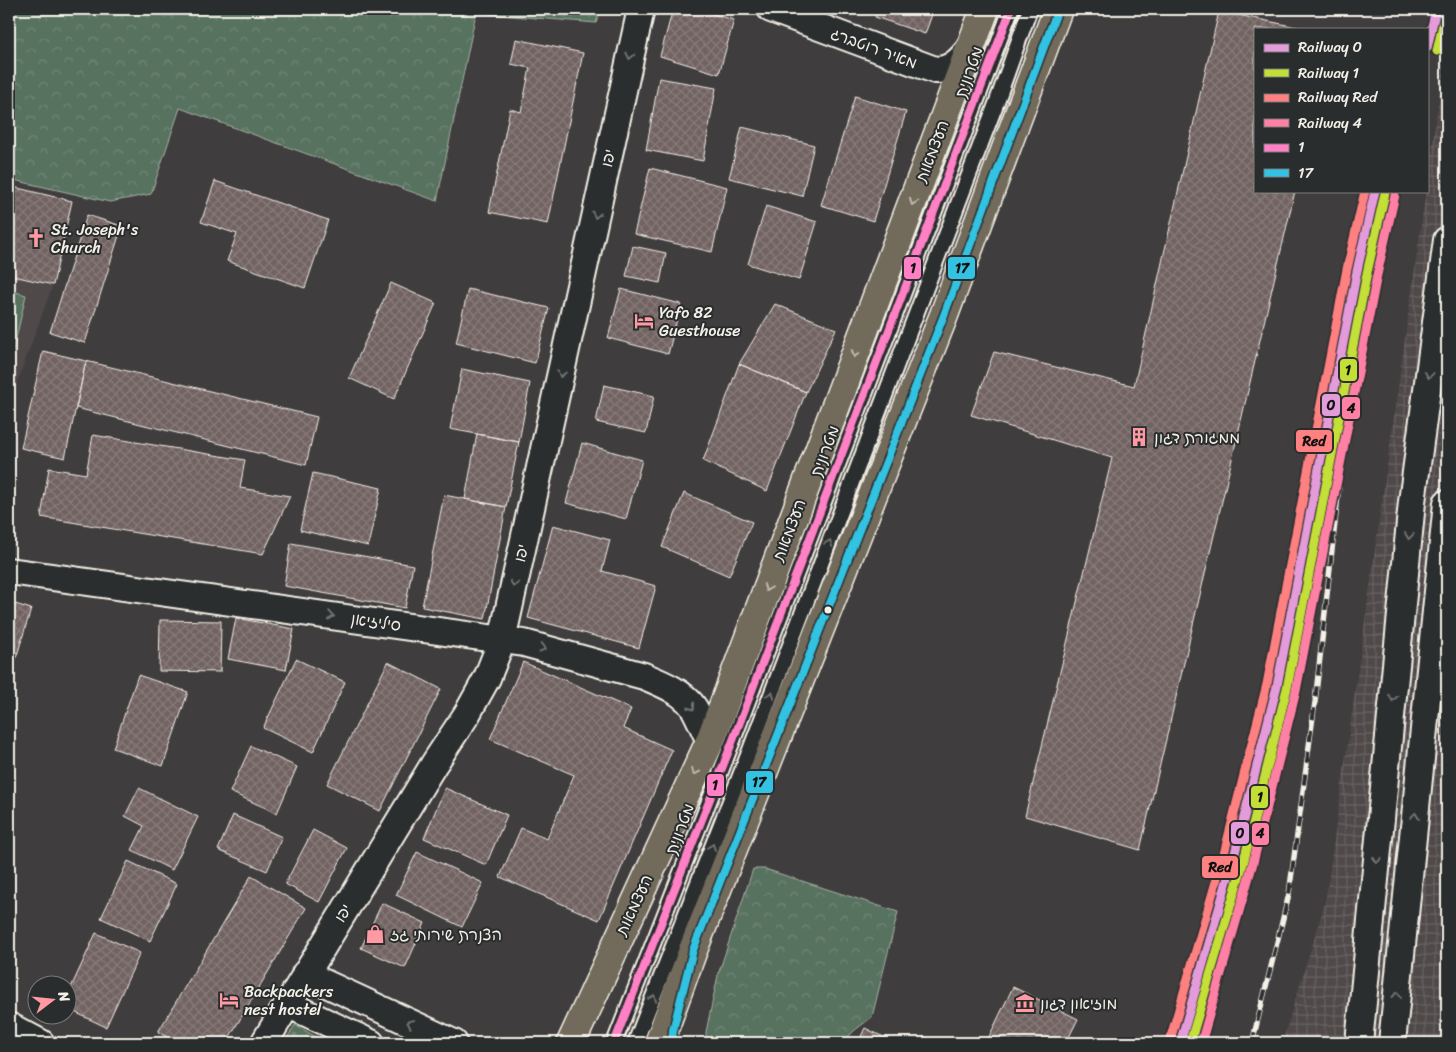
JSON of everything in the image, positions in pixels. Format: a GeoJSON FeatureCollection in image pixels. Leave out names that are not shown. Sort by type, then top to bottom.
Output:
{"type":"FeatureCollection","features":[{"type":"Feature","properties":{"kind":"highway","name":"העצמאות"},"geometry":{"type":"LineString","coordinates":[[571,1043],[710,740],[985,9]]}},
{"type":"Feature","properties":{"kind":"highway"},"geometry":{"type":"LineString","coordinates":[[659,1043],[693,950],[944,316],[1058,9]]}},
{"type":"Feature","properties":{"kind":"highway"},"geometry":{"type":"LineString","coordinates":[[672,1043],[673,1030],[693,950]]}},
{"type":"Feature","properties":{"kind":"street","name":"יפו"},"geometry":{"type":"LineString","coordinates":[[264,1043],[434,764],[467,714],[487,678],[502,640],[641,9]]}},
{"type":"Feature","properties":{"kind":"street","name":"מאיר רוטברג"},"geometry":{"type":"LineString","coordinates":[[771,9],[935,70],[949,67],[959,62],[971,47]]}},
{"type":"Feature","properties":{"kind":"street"},"geometry":{"type":"LineString","coordinates":[[1359,1043],[1412,502],[1447,240]]}},
{"type":"Feature","properties":{"kind":"street"},"geometry":{"type":"LineString","coordinates":[[1392,1043],[1447,503]]}},
{"type":"Feature","properties":{"kind":"street","name":"סיליזיאן"},"geometry":{"type":"LineString","coordinates":[[9,571],[524,643],[644,676],[659,682],[684,698],[693,707],[710,740]]}},
{"type":"Feature","properties":{"kind":"street"},"geometry":{"type":"LineString","coordinates":[[306,974],[454,1043]]}},
{"type":"Feature","properties":{"kind":"street"},"geometry":{"type":"LineString","coordinates":[[287,1004],[371,1043]]}},
{"type":"Feature","properties":{"kind":"street"},"geometry":{"type":"LineString","coordinates":[[9,1026],[41,1043]]}},
{"type":"Feature","properties":{"kind":"lane","name":"מטרונית"},"geometry":{"type":"LineString","coordinates":[[614,1043],[732,743],[1011,9]]}},
{"type":"Feature","properties":{"kind":"lane"},"geometry":{"type":"LineString","coordinates":[[635,1043],[757,732],[993,113],[1030,9]]}},
{"type":"Feature","properties":{"kind":"shaded area"},"geometry":{"type":"Polygon","coordinates":[[[1447,42],[1447,1043],[1282,1043],[1325,903],[1426,192],[1428,192],[1428,176],[1447,42]]]}},
{"type":"Feature","properties":{"kind":"shaded area"},"geometry":{"type":"Polygon","coordinates":[[[9,275],[53,285],[9,405],[9,275]]]}},
{"type":"Feature","properties":{"kind":"green space"},"geometry":{"type":"Polygon","coordinates":[[[9,9],[601,9],[596,23],[476,13],[437,201],[180,108],[151,194],[110,202],[9,179],[9,9]]]}},
{"type":"Feature","properties":{"kind":"green space"},"geometry":{"type":"Polygon","coordinates":[[[9,290],[26,295],[9,369],[9,290]]]}},
{"type":"Feature","properties":{"kind":"green space"},"geometry":{"type":"Polygon","coordinates":[[[753,869],[765,869],[898,912],[872,1017],[842,1043],[706,1043],[706,1032],[718,975],[753,869]]]}},
{"type":"Feature","properties":{"kind":"green space"},"geometry":{"type":"Polygon","coordinates":[[[295,1025],[327,1043],[284,1043],[295,1025]]]}},
{"type":"Feature","properties":{"kind":"building"},"geometry":{"type":"Polygon","coordinates":[[[673,9],[696,9],[734,20],[719,74],[660,56],[673,9]]]}},
{"type":"Feature","properties":{"kind":"building"},"geometry":{"type":"Polygon","coordinates":[[[877,9],[934,9],[925,34],[875,17],[877,9]]]}},
{"type":"Feature","properties":{"kind":"building","name":"ממגורת דגון"},"geometry":{"type":"Polygon","coordinates":[[[1219,11],[1301,28],[1254,28],[1254,192],[1295,192],[1140,850],[1025,816],[1112,458],[971,415],[994,352],[1134,386],[1219,11]]]}},
{"type":"Feature","properties":{"kind":"building"},"geometry":{"type":"Polygon","coordinates":[[[516,39],[583,53],[548,224],[489,212],[510,109],[521,112],[530,68],[511,64],[516,39]]]}},
{"type":"Feature","properties":{"kind":"building"},"geometry":{"type":"Polygon","coordinates":[[[659,78],[716,88],[703,161],[646,150],[659,78]]]}},
{"type":"Feature","properties":{"kind":"building"},"geometry":{"type":"Polygon","coordinates":[[[855,96],[906,112],[873,221],[821,205],[855,96]]]}},
{"type":"Feature","properties":{"kind":"building"},"geometry":{"type":"Polygon","coordinates":[[[742,127],[814,145],[802,196],[729,178],[742,127]]]}},
{"type":"Feature","properties":{"kind":"building"},"geometry":{"type":"Polygon","coordinates":[[[650,168],[727,187],[712,252],[634,234],[650,168]]]}},
{"type":"Feature","properties":{"kind":"building"},"geometry":{"type":"Polygon","coordinates":[[[215,181],[328,220],[305,288],[227,261],[237,234],[201,222],[215,181]]]}},
{"type":"Feature","properties":{"kind":"building","name":"St. Joseph's Church"},"geometry":{"type":"Polygon","coordinates":[[[9,186],[72,201],[53,285],[9,275],[9,186]]]}},
{"type":"Feature","properties":{"kind":"building"},"geometry":{"type":"Polygon","coordinates":[[[766,206],[817,222],[799,280],[748,264],[766,206]]]}},
{"type":"Feature","properties":{"kind":"building"},"geometry":{"type":"Polygon","coordinates":[[[87,215],[122,226],[85,343],[50,332],[87,215]]]}},
{"type":"Feature","properties":{"kind":"building"},"geometry":{"type":"Polygon","coordinates":[[[633,246],[666,253],[660,283],[626,276],[633,246]]]}},
{"type":"Feature","properties":{"kind":"building"},"geometry":{"type":"Polygon","coordinates":[[[391,283],[436,303],[394,399],[349,378],[391,283]]]}},
{"type":"Feature","properties":{"kind":"building"},"geometry":{"type":"Polygon","coordinates":[[[468,289],[549,308],[535,363],[456,343],[468,289]]]}},
{"type":"Feature","properties":{"kind":"building","name":"Yafo 82 Guesthouse"},"geometry":{"type":"Polygon","coordinates":[[[621,289],[681,304],[668,354],[608,338],[621,289]]]}},
{"type":"Feature","properties":{"kind":"building"},"geometry":{"type":"Polygon","coordinates":[[[775,304],[836,329],[806,392],[739,364],[775,304]]]}},
{"type":"Feature","properties":{"kind":"building"},"geometry":{"type":"Polygon","coordinates":[[[43,351],[86,361],[65,458],[21,448],[43,351]]]}},
{"type":"Feature","properties":{"kind":"building"},"geometry":{"type":"Polygon","coordinates":[[[86,361],[317,417],[306,465],[76,408],[86,361]]]}},
{"type":"Feature","properties":{"kind":"building"},"geometry":{"type":"Polygon","coordinates":[[[739,364],[806,392],[767,491],[703,461],[739,364]]]}},
{"type":"Feature","properties":{"kind":"building"},"geometry":{"type":"Polygon","coordinates":[[[462,369],[530,383],[519,442],[450,429],[462,369]]]}},
{"type":"Feature","properties":{"kind":"building"},"geometry":{"type":"Polygon","coordinates":[[[604,385],[654,396],[646,433],[596,422],[604,385]]]}},
{"type":"Feature","properties":{"kind":"building"},"geometry":{"type":"Polygon","coordinates":[[[477,434],[519,442],[506,507],[465,499],[477,434]]]}},
{"type":"Feature","properties":{"kind":"building"},"geometry":{"type":"Polygon","coordinates":[[[93,435],[245,460],[240,488],[290,496],[263,554],[41,517],[49,468],[86,474],[93,435]]]}},
{"type":"Feature","properties":{"kind":"building"},"geometry":{"type":"Polygon","coordinates":[[[582,443],[642,460],[626,519],[566,503],[582,443]]]}},
{"type":"Feature","properties":{"kind":"building"},"geometry":{"type":"Polygon","coordinates":[[[313,473],[381,488],[368,546],[300,530],[313,473]]]}},
{"type":"Feature","properties":{"kind":"building"},"geometry":{"type":"Polygon","coordinates":[[[684,493],[752,522],[729,576],[662,547],[684,493]]]}},
{"type":"Feature","properties":{"kind":"building"},"geometry":{"type":"Polygon","coordinates":[[[444,495],[506,507],[485,619],[422,607],[444,495]]]}},
{"type":"Feature","properties":{"kind":"building"},"geometry":{"type":"Polygon","coordinates":[[[553,525],[610,540],[602,571],[656,586],[639,648],[528,618],[553,525]]]}},
{"type":"Feature","properties":{"kind":"building"},"geometry":{"type":"Polygon","coordinates":[[[291,543],[413,565],[405,608],[284,586],[291,543]]]}},
{"type":"Feature","properties":{"kind":"building"},"geometry":{"type":"Polygon","coordinates":[[[9,602],[31,609],[11,675],[9,674],[9,602]]]}},
{"type":"Feature","properties":{"kind":"building"},"geometry":{"type":"Polygon","coordinates":[[[236,618],[294,629],[286,670],[228,659],[236,618]]]}},
{"type":"Feature","properties":{"kind":"building"},"geometry":{"type":"Polygon","coordinates":[[[160,620],[221,621],[220,672],[159,671],[160,620]]]}},
{"type":"Feature","properties":{"kind":"building"},"geometry":{"type":"Polygon","coordinates":[[[296,659],[345,682],[313,752],[263,728],[296,659]]]}},
{"type":"Feature","properties":{"kind":"building"},"geometry":{"type":"Polygon","coordinates":[[[388,662],[441,689],[380,811],[327,784],[388,662]]]}},
{"type":"Feature","properties":{"kind":"building"},"geometry":{"type":"Polygon","coordinates":[[[523,662],[631,709],[623,728],[672,750],[599,920],[500,877],[521,828],[547,839],[574,775],[490,739],[523,662]]]}},
{"type":"Feature","properties":{"kind":"building"},"geometry":{"type":"Polygon","coordinates":[[[138,675],[188,692],[163,766],[113,748],[138,675]]]}},
{"type":"Feature","properties":{"kind":"building"},"geometry":{"type":"Polygon","coordinates":[[[251,746],[297,767],[277,813],[230,792],[251,746]]]}},
{"type":"Feature","properties":{"kind":"building"},"geometry":{"type":"Polygon","coordinates":[[[139,788],[198,817],[172,870],[132,850],[144,826],[125,816],[139,788]]]}},
{"type":"Feature","properties":{"kind":"building"},"geometry":{"type":"Polygon","coordinates":[[[445,788],[507,815],[486,865],[424,838],[445,788]]]}},
{"type":"Feature","properties":{"kind":"building"},"geometry":{"type":"Polygon","coordinates":[[[233,815],[282,837],[267,871],[218,850],[233,815]]]}},
{"type":"Feature","properties":{"kind":"building"},"geometry":{"type":"Polygon","coordinates":[[[313,830],[347,848],[319,902],[285,884],[313,830]]]}},
{"type":"Feature","properties":{"kind":"building"},"geometry":{"type":"Polygon","coordinates":[[[417,852],[483,883],[462,927],[396,895],[417,852]]]}},
{"type":"Feature","properties":{"kind":"building"},"geometry":{"type":"Polygon","coordinates":[[[128,861],[177,884],[150,941],[101,918],[128,861]]]}},
{"type":"Feature","properties":{"kind":"building"},"geometry":{"type":"Polygon","coordinates":[[[251,876],[306,908],[226,1043],[177,1043],[158,1032],[251,876]]]}},
{"type":"Feature","properties":{"kind":"building"},"geometry":{"type":"Polygon","coordinates":[[[382,903],[425,923],[405,968],[361,948],[382,903]]]}},
{"type":"Feature","properties":{"kind":"building"},"geometry":{"type":"Polygon","coordinates":[[[96,933],[140,953],[106,1027],[78,1014],[77,974],[96,933]]]}},
{"type":"Feature","properties":{"kind":"building","name":"מוזיאון דגון"},"geometry":{"type":"Polygon","coordinates":[[[1013,987],[1078,1019],[1066,1043],[986,1043],[1013,987]]]}},
{"type":"Feature","properties":{"kind":"building"},"geometry":{"type":"Polygon","coordinates":[[[865,1028],[896,1043],[858,1043],[865,1028]]]}},
{"type":"Feature","properties":{"kind":"railway"},"geometry":{"type":"LineString","coordinates":[[1252,1043],[1289,894],[1315,702],[1339,487]]}},
{"type":"Feature","properties":{"kind":"rail line","name":"0"},"geometry":{"type":"LineString","coordinates":[[1428,44],[1436,9]]}},
{"type":"Feature","properties":{"kind":"rail line","name":"1"},"geometry":{"type":"LineString","coordinates":[[1437,51],[1446,11]]}},
{"type":"Feature","properties":{"kind":"rail line","name":"Red"},"geometry":{"type":"LineString","coordinates":[[1170,1040],[1224,854],[1267,684],[1347,269],[1365,192]]}},
{"type":"Feature","properties":{"kind":"rail line","name":"0"},"geometry":{"type":"LineString","coordinates":[[1180,1043],[1234,857],[1277,686],[1357,271],[1375,192]]}},
{"type":"Feature","properties":{"kind":"rail line","name":"1"},"geometry":{"type":"LineString","coordinates":[[1190,1043],[1244,860],[1287,688],[1367,273],[1385,193]]}},
{"type":"Feature","properties":{"kind":"rail line","name":"4"},"geometry":{"type":"LineString","coordinates":[[1201,1043],[1253,863],[1296,691],[1377,275],[1395,195]]}},
{"type":"Feature","properties":{"kind":"transit line","name":"1"},"geometry":{"type":"LineString","coordinates":[[614,1043],[732,743],[1011,9]]}},
{"type":"Feature","properties":{"kind":"transit line","name":"17"},"geometry":{"type":"LineString","coordinates":[[672,1043],[673,1030],[693,950],[944,315],[1058,9]]}},
{"type":"Feature","properties":{"kind":"place","name":"St. Joseph's Church"},"geometry":{"type":"Point","coordinates":[36,238]}},
{"type":"Feature","properties":{"kind":"place","name":"Yafo 82 Guesthouse"},"geometry":{"type":"Point","coordinates":[644,321]}},
{"type":"Feature","properties":{"kind":"place","name":"ממגורת דגון"},"geometry":{"type":"Point","coordinates":[1139,437]}},
{"type":"Feature","properties":{"kind":"place","name":"הצנרת שירותי גז"},"geometry":{"type":"Point","coordinates":[375,934]}},
{"type":"Feature","properties":{"kind":"place","name":"Backpackers nest hostel"},"geometry":{"type":"Point","coordinates":[229,1000]}},
{"type":"Feature","properties":{"kind":"place","name":"מוזיאון דגון"},"geometry":{"type":"Point","coordinates":[1025,1003]}}]}
